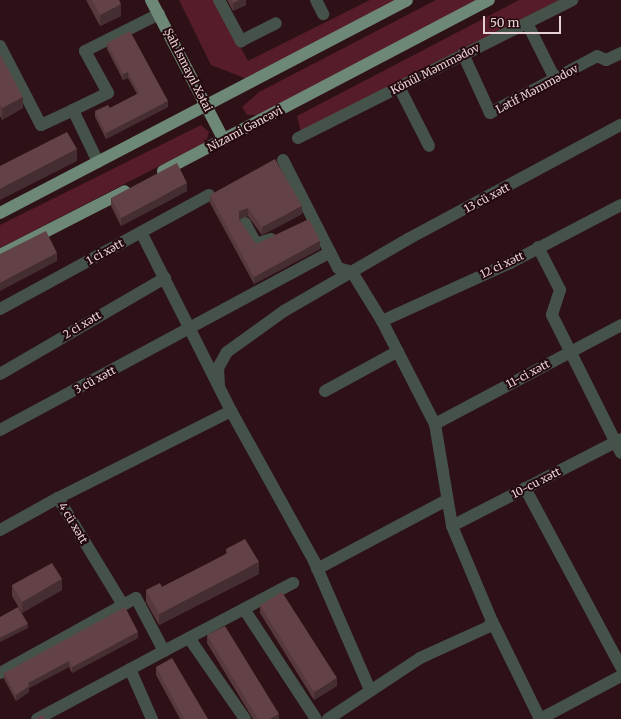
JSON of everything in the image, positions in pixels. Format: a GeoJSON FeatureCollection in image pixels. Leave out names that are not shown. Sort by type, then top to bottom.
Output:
{"type":"FeatureCollection","features":[{"type":"Feature","properties":{"kind":"main road","name":"Şah İsmayıl Xətai"},"geometry":{"type":"LineString","coordinates":[[151,0],[224,140]]}},
{"type":"Feature","properties":{"kind":"main road"},"geometry":{"type":"LineString","coordinates":[[0,213],[406,0]]}},
{"type":"Feature","properties":{"kind":"main road","name":"Nizami Gəncəvi"},"geometry":{"type":"LineString","coordinates":[[152,177],[489,0]]}},
{"type":"Feature","properties":{"kind":"main road"},"geometry":{"type":"LineString","coordinates":[[0,255],[138,184]]}},
{"type":"Feature","properties":{"kind":"street"},"geometry":{"type":"LineString","coordinates":[[219,0],[240,41],[276,23]]}},
{"type":"Feature","properties":{"kind":"street"},"geometry":{"type":"LineString","coordinates":[[316,0],[323,14]]}},
{"type":"Feature","properties":{"kind":"street","name":"Könül Məmmədov"},"geometry":{"type":"LineString","coordinates":[[298,138],[572,0]]}},
{"type":"Feature","properties":{"kind":"street"},"geometry":{"type":"LineString","coordinates":[[0,46],[41,125],[108,94],[85,51],[159,14]]}},
{"type":"Feature","properties":{"kind":"street"},"geometry":{"type":"LineString","coordinates":[[527,23],[556,79]]}},
{"type":"Feature","properties":{"kind":"street","name":"Lətif Məmmədov"},"geometry":{"type":"LineString","coordinates":[[463,54],[490,113],[597,56],[606,60],[621,53]]}},
{"type":"Feature","properties":{"kind":"street"},"geometry":{"type":"LineString","coordinates":[[399,87],[429,146]]}},
{"type":"Feature","properties":{"kind":"street"},"geometry":{"type":"LineString","coordinates":[[73,110],[98,162]]}},
{"type":"Feature","properties":{"kind":"street","name":"13 cü xətt"},"geometry":{"type":"LineString","coordinates":[[219,386],[218,368],[227,352],[284,311],[352,272],[621,125]]}},
{"type":"Feature","properties":{"kind":"street"},"geometry":{"type":"LineString","coordinates":[[283,160],[338,268],[352,272],[382,321],[435,424],[452,526],[492,620],[540,719],[621,676]]}},
{"type":"Feature","properties":{"kind":"street","name":"1 ci xətt"},"geometry":{"type":"LineString","coordinates":[[0,309],[210,195]]}},
{"type":"Feature","properties":{"kind":"street","name":"12 ci xətt"},"geometry":{"type":"LineString","coordinates":[[382,321],[538,247],[621,205]]}},
{"type":"Feature","properties":{"kind":"street"},"geometry":{"type":"LineString","coordinates":[[299,224],[312,217]]}},
{"type":"Feature","properties":{"kind":"street"},"geometry":{"type":"LineString","coordinates":[[245,223],[259,245],[286,231]]}},
{"type":"Feature","properties":{"kind":"street"},"geometry":{"type":"LineString","coordinates":[[141,232],[231,411],[317,569],[370,690]]}},
{"type":"Feature","properties":{"kind":"street"},"geometry":{"type":"LineString","coordinates":[[538,247],[557,279],[560,290],[552,315],[572,351],[619,445]]}},
{"type":"Feature","properties":{"kind":"street","name":"3 cü xətt"},"geometry":{"type":"LineString","coordinates":[[0,430],[190,330],[330,252]]}},
{"type":"Feature","properties":{"kind":"street","name":"2 ci xətt"},"geometry":{"type":"LineString","coordinates":[[0,374],[165,278]]}},
{"type":"Feature","properties":{"kind":"street","name":"11-ci xətt"},"geometry":{"type":"LineString","coordinates":[[435,424],[621,324]]}},
{"type":"Feature","properties":{"kind":"street"},"geometry":{"type":"LineString","coordinates":[[325,390],[398,351]]}},
{"type":"Feature","properties":{"kind":"street"},"geometry":{"type":"LineString","coordinates":[[58,498],[231,411]]}},
{"type":"Feature","properties":{"kind":"street","name":"10-cu xətt"},"geometry":{"type":"LineString","coordinates":[[452,526],[526,488],[619,445]]}},
{"type":"Feature","properties":{"kind":"street"},"geometry":{"type":"LineString","coordinates":[[526,488],[621,668]]}},
{"type":"Feature","properties":{"kind":"street","name":"4 cü xətt"},"geometry":{"type":"LineString","coordinates":[[0,530],[58,498],[123,605]]}},
{"type":"Feature","properties":{"kind":"street"},"geometry":{"type":"LineString","coordinates":[[317,569],[447,500]]}},
{"type":"Feature","properties":{"kind":"street"},"geometry":{"type":"LineString","coordinates":[[37,719],[293,583]]}},
{"type":"Feature","properties":{"kind":"street"},"geometry":{"type":"LineString","coordinates":[[0,673],[136,598],[164,651]]}},
{"type":"Feature","properties":{"kind":"street"},"geometry":{"type":"LineString","coordinates":[[244,609],[316,719]]}},
{"type":"Feature","properties":{"kind":"street"},"geometry":{"type":"LineString","coordinates":[[334,717],[370,690],[420,658],[488,627],[492,620]]}},
{"type":"Feature","properties":{"kind":"street"},"geometry":{"type":"LineString","coordinates":[[189,638],[245,719]]}},
{"type":"Feature","properties":{"kind":"street"},"geometry":{"type":"LineString","coordinates":[[130,669],[152,719]]}},
{"type":"Feature","properties":{"kind":"shaded area"},"geometry":{"type":"Polygon","coordinates":[[[179,0],[215,0],[248,61],[370,0],[396,0],[247,79],[211,65],[179,0]]]}},
{"type":"Feature","properties":{"kind":"shaded area"},"geometry":{"type":"Polygon","coordinates":[[[436,0],[480,0],[259,115],[247,115],[242,107],[259,92],[436,0]]]}},
{"type":"Feature","properties":{"kind":"shaded area"},"geometry":{"type":"Polygon","coordinates":[[[519,0],[560,0],[301,132],[297,116],[519,0]]]}},
{"type":"Feature","properties":{"kind":"shaded area"},"geometry":{"type":"Polygon","coordinates":[[[201,125],[209,132],[206,142],[0,248],[0,225],[201,125]]]}},
{"type":"Feature","properties":{"kind":"building"},"geometry":{"type":"Polygon","coordinates":[[[92,0],[119,0],[121,4],[100,15],[92,0]]]}},
{"type":"Feature","properties":{"kind":"building"},"geometry":{"type":"Polygon","coordinates":[[[232,0],[239,0],[233,3],[232,0]]]}},
{"type":"Feature","properties":{"kind":"building"},"geometry":{"type":"Polygon","coordinates":[[[130,31],[168,101],[106,133],[95,111],[108,105],[110,108],[139,93],[128,72],[123,74],[107,43],[130,31]]]}},
{"type":"Feature","properties":{"kind":"building"},"geometry":{"type":"Polygon","coordinates":[[[0,54],[23,97],[2,108],[0,104],[0,54]]]}},
{"type":"Feature","properties":{"kind":"building"},"geometry":{"type":"Polygon","coordinates":[[[67,132],[77,149],[0,189],[0,166],[67,132]]]}},
{"type":"Feature","properties":{"kind":"building"},"geometry":{"type":"Polygon","coordinates":[[[275,159],[302,206],[262,227],[248,208],[239,211],[239,219],[256,244],[309,219],[320,241],[254,277],[210,195],[275,159]]]}},
{"type":"Feature","properties":{"kind":"building"},"geometry":{"type":"Polygon","coordinates":[[[177,163],[187,183],[121,218],[111,198],[177,163]]]}},
{"type":"Feature","properties":{"kind":"building"},"geometry":{"type":"Polygon","coordinates":[[[46,231],[57,253],[0,283],[0,254],[46,231]]]}},
{"type":"Feature","properties":{"kind":"building"},"geometry":{"type":"Polygon","coordinates":[[[245,539],[259,562],[159,614],[146,590],[160,583],[162,587],[228,553],[226,549],[245,539]]]}},
{"type":"Feature","properties":{"kind":"building"},"geometry":{"type":"Polygon","coordinates":[[[52,563],[62,579],[22,602],[12,585],[52,563]]]}},
{"type":"Feature","properties":{"kind":"building"},"geometry":{"type":"Polygon","coordinates":[[[282,592],[337,678],[314,692],[260,605],[282,592]]]}},
{"type":"Feature","properties":{"kind":"building"},"geometry":{"type":"Polygon","coordinates":[[[18,607],[28,624],[0,638],[0,617],[18,607]]]}},
{"type":"Feature","properties":{"kind":"building"},"geometry":{"type":"Polygon","coordinates":[[[125,607],[138,632],[72,667],[69,661],[28,683],[29,686],[16,695],[4,673],[125,607]]]}},
{"type":"Feature","properties":{"kind":"building"},"geometry":{"type":"Polygon","coordinates":[[[225,626],[279,714],[269,719],[258,719],[207,635],[225,626]]]}},
{"type":"Feature","properties":{"kind":"building"},"geometry":{"type":"Polygon","coordinates":[[[172,658],[208,719],[184,719],[156,667],[172,658]]]}},
{"type":"Feature","properties":{"kind":"building"},"geometry":{"type":"Polygon","coordinates":[[[43,715],[45,719],[34,719],[43,715]]]}}]}
